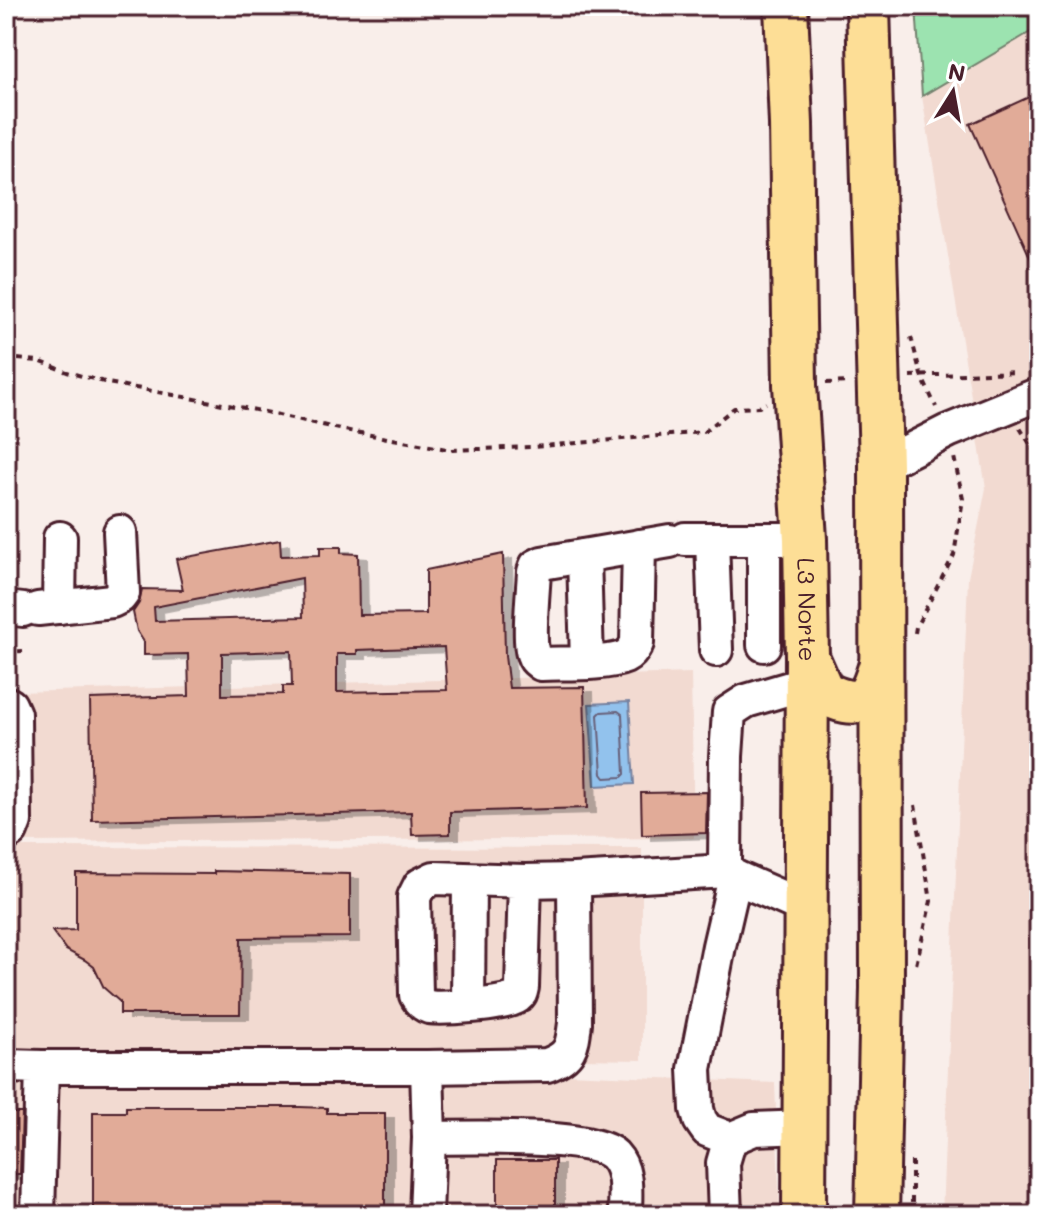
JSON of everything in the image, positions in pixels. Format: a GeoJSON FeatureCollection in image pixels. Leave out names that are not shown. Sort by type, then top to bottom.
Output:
{"type":"FeatureCollection","features":[{"type":"Feature","properties":{"kind":"main road","name":"L3 Norte"},"geometry":{"type":"LineString","coordinates":[[786,6],[795,385],[784,539],[807,670],[804,1215]]}},
{"type":"Feature","properties":{"kind":"main road"},"geometry":{"type":"LineString","coordinates":[[868,6],[881,465],[882,988],[877,1215]]}},
{"type":"Feature","properties":{"kind":"main road"},"geometry":{"type":"LineString","coordinates":[[807,670],[822,691],[842,701],[855,701],[869,694],[881,664]]}},
{"type":"Feature","properties":{"kind":"street"},"geometry":{"type":"LineString","coordinates":[[881,465],[1032,383]]}},
{"type":"Feature","properties":{"kind":"street"},"geometry":{"type":"LineString","coordinates":[[60,538],[32,608],[112,601],[120,597],[123,593],[120,532]]}},
{"type":"Feature","properties":{"kind":"street"},"geometry":{"type":"LineString","coordinates":[[676,542],[632,652],[623,658],[587,662],[541,664],[534,658],[534,572],[536,566],[542,563],[676,542],[784,539],[764,645]]}},
{"type":"Feature","properties":{"kind":"street"},"geometry":{"type":"LineString","coordinates":[[676,542],[716,650]]}},
{"type":"Feature","properties":{"kind":"street"},"geometry":{"type":"LineString","coordinates":[[584,556],[587,662]]}},
{"type":"Feature","properties":{"kind":"street"},"geometry":{"type":"LineString","coordinates":[[805,1127],[754,1129],[730,1139],[707,1130],[697,1109],[695,1069],[731,874],[725,862],[729,712],[746,701],[764,697],[807,670]]}},
{"type":"Feature","properties":{"kind":"street"},"geometry":{"type":"LineString","coordinates":[[6,703],[14,714],[16,793],[15,821],[11,831],[6,834]]}},
{"type":"Feature","properties":{"kind":"street"},"geometry":{"type":"LineString","coordinates":[[525,881],[522,987],[519,996],[495,1004],[468,1006],[430,1007],[419,1002],[416,995],[414,897],[420,885],[434,878],[525,881],[731,874],[806,908]]}},
{"type":"Feature","properties":{"kind":"street"},"geometry":{"type":"LineString","coordinates":[[468,1006],[469,880]]}},
{"type":"Feature","properties":{"kind":"street"},"geometry":{"type":"LineString","coordinates":[[6,1066],[547,1065],[563,1059],[572,1042],[575,1023],[574,880]]}},
{"type":"Feature","properties":{"kind":"street"},"geometry":{"type":"LineString","coordinates":[[38,1215],[42,1067]]}},
{"type":"Feature","properties":{"kind":"street"},"geometry":{"type":"LineString","coordinates":[[426,1215],[429,1138],[427,1067]]}},
{"type":"Feature","properties":{"kind":"street"},"geometry":{"type":"LineString","coordinates":[[429,1138],[583,1143],[613,1154],[625,1173],[625,1215]]}},
{"type":"Feature","properties":{"kind":"street"},"geometry":{"type":"LineString","coordinates":[[725,1215],[723,1163],[730,1139]]}},
{"type":"Feature","properties":{"kind":"path"},"geometry":{"type":"LineString","coordinates":[[911,336],[921,375],[948,431],[963,499],[954,555],[916,627],[914,637]]}},
{"type":"Feature","properties":{"kind":"path"},"geometry":{"type":"LineString","coordinates":[[6,358],[39,361],[108,383],[452,450],[532,447],[704,432],[734,408],[759,407],[795,385],[921,375],[1032,383]]}},
{"type":"Feature","properties":{"kind":"path"},"geometry":{"type":"LineString","coordinates":[[6,652],[23,651]]}},
{"type":"Feature","properties":{"kind":"path"},"geometry":{"type":"LineString","coordinates":[[914,797],[931,901],[915,972]]}},
{"type":"Feature","properties":{"kind":"path"},"geometry":{"type":"LineString","coordinates":[[912,1157],[912,1215]]}},
{"type":"Feature","properties":{"kind":"path"},"geometry":{"type":"LineString","coordinates":[[1035,1215],[1039,1209]]}},
{"type":"Feature","properties":{"kind":"shaded area"},"geometry":{"type":"Polygon","coordinates":[[[918,6],[1039,6],[1039,1215],[942,1215],[968,578],[986,488],[922,96],[918,6]]]}},
{"type":"Feature","properties":{"kind":"shaded area"},"geometry":{"type":"Polygon","coordinates":[[[691,673],[694,838],[23,842],[17,692],[691,673]]]}},
{"type":"Feature","properties":{"kind":"shaded area"},"geometry":{"type":"Polygon","coordinates":[[[6,847],[642,848],[642,1060],[40,1051],[775,1083],[780,1215],[6,1215],[6,847]]]}},
{"type":"Feature","properties":{"kind":"green space"},"geometry":{"type":"Polygon","coordinates":[[[916,6],[1039,6],[1039,27],[922,96],[916,6]]]}},
{"type":"Feature","properties":{"kind":"water"},"geometry":{"type":"Polygon","coordinates":[[[629,702],[634,784],[595,786],[589,704],[629,702]]]}},
{"type":"Feature","properties":{"kind":"building"},"geometry":{"type":"Polygon","coordinates":[[[1031,96],[1039,113],[1039,277],[970,124],[1031,96]]]}},
{"type":"Feature","properties":{"kind":"building"},"geometry":{"type":"Polygon","coordinates":[[[280,540],[281,556],[320,555],[320,547],[341,547],[341,553],[358,554],[359,615],[426,614],[426,570],[503,554],[505,656],[509,688],[584,687],[587,808],[450,812],[450,834],[412,835],[411,812],[92,820],[90,699],[189,696],[188,654],[144,655],[144,642],[137,631],[133,612],[142,589],[183,590],[176,559],[280,540]],[[302,578],[154,607],[155,621],[303,617],[302,578]],[[444,647],[357,650],[357,654],[337,654],[337,692],[447,690],[444,647]],[[291,651],[222,653],[222,695],[283,694],[283,686],[292,686],[291,651]]]}},
{"type":"Feature","properties":{"kind":"building"},"geometry":{"type":"Polygon","coordinates":[[[707,792],[706,833],[642,835],[641,793],[707,792]]]}},
{"type":"Feature","properties":{"kind":"building"},"geometry":{"type":"Polygon","coordinates":[[[214,871],[350,874],[350,937],[241,938],[240,1014],[120,1014],[120,1002],[104,988],[94,967],[66,950],[52,931],[76,930],[76,873],[214,874],[214,871]]]}},
{"type":"Feature","properties":{"kind":"building"},"geometry":{"type":"Polygon","coordinates":[[[126,1107],[300,1107],[327,1108],[327,1113],[385,1113],[385,1215],[93,1215],[93,1112],[126,1112],[126,1107]]]}},
{"type":"Feature","properties":{"kind":"building"},"geometry":{"type":"Polygon","coordinates":[[[6,1113],[22,1113],[20,1174],[6,1174],[6,1113]]]}},
{"type":"Feature","properties":{"kind":"building"},"geometry":{"type":"Polygon","coordinates":[[[497,1160],[555,1160],[555,1215],[497,1215],[497,1160]]]}}]}
